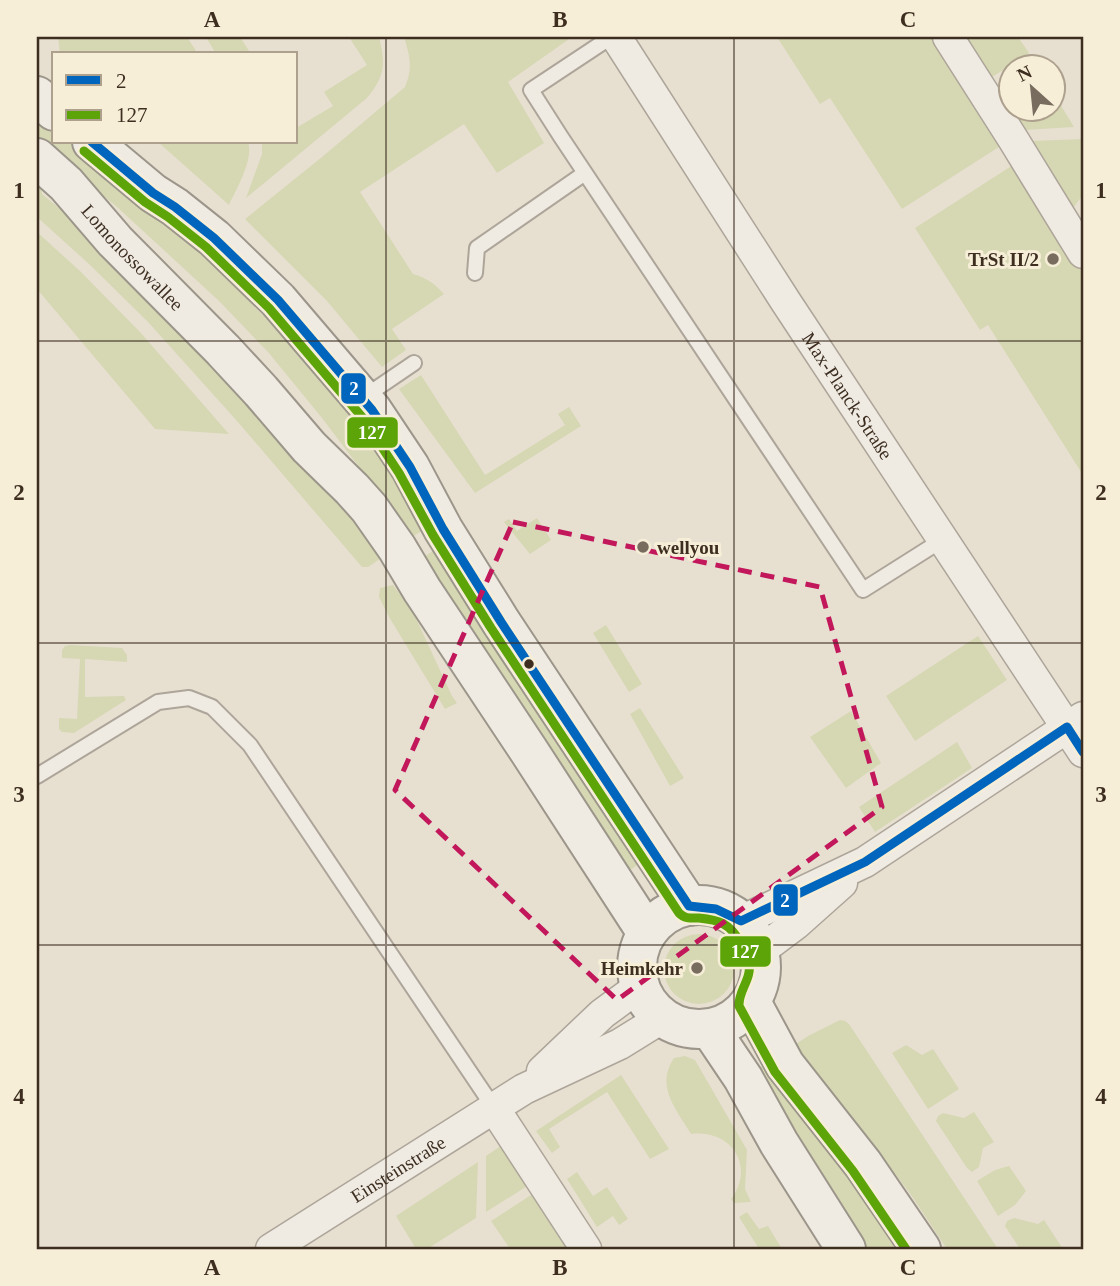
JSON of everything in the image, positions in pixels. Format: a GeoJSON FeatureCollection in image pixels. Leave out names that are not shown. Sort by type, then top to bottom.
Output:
{"type":"FeatureCollection","features":[{"type":"Feature","properties":{"kind":"street","name":"Max-Planck-Straße"},"geometry":{"type":"LineString","coordinates":[[617,37],[942,540],[1075,722],[1083,752]]}},
{"type":"Feature","properties":{"kind":"street"},"geometry":{"type":"LineString","coordinates":[[948,37],[1083,253]]}},
{"type":"Feature","properties":{"kind":"street"},"geometry":{"type":"LineString","coordinates":[[37,96],[52,109]]}},
{"type":"Feature","properties":{"kind":"street"},"geometry":{"type":"LineString","coordinates":[[94,144],[153,193],[214,238],[278,300],[363,398],[410,467],[448,537],[537,677],[689,906]]}},
{"type":"Feature","properties":{"kind":"street","name":"Lomonossowallee"},"geometry":{"type":"LineString","coordinates":[[37,158],[66,184],[115,241],[223,350],[309,447],[369,508],[647,933]]}},
{"type":"Feature","properties":{"kind":"street"},"geometry":{"type":"LineString","coordinates":[[751,936],[796,924],[865,862],[1075,722]]}},
{"type":"Feature","properties":{"kind":"street"},"geometry":{"type":"LineString","coordinates":[[689,906],[708,906],[726,911],[751,936],[762,969],[759,986],[740,1015],[726,1024],[710,1029],[693,1030],[662,1018],[640,986],[637,970],[639,951],[647,933],[658,920],[689,906]]}},
{"type":"Feature","properties":{"kind":"street","name":"Einsteinstraße"},"geometry":{"type":"LineString","coordinates":[[524,1088],[602,1014],[640,986]]}},
{"type":"Feature","properties":{"kind":"street"},"geometry":{"type":"LineString","coordinates":[[751,1002],[785,1065],[863,1164],[921,1249]]}},
{"type":"Feature","properties":{"kind":"street","name":"Einsteinstraße"},"geometry":{"type":"LineString","coordinates":[[271,1249],[524,1088],[620,1044],[662,1018]]}},
{"type":"Feature","properties":{"kind":"street"},"geometry":{"type":"LineString","coordinates":[[710,1029],[743,1078],[779,1143],[846,1249]]}},
{"type":"Feature","properties":{"kind":"street"},"geometry":{"type":"LineString","coordinates":[[494,1108],[586,1249]]}},
{"type":"Feature","properties":{"kind":"lane"},"geometry":{"type":"LineString","coordinates":[[611,37],[531,90],[863,590],[942,540]]}},
{"type":"Feature","properties":{"kind":"lane"},"geometry":{"type":"LineString","coordinates":[[475,273],[477,248],[586,173]]}},
{"type":"Feature","properties":{"kind":"lane"},"geometry":{"type":"LineString","coordinates":[[363,398],[414,363]]}},
{"type":"Feature","properties":{"kind":"lane"},"geometry":{"type":"LineString","coordinates":[[37,776],[158,702],[189,698],[212,708],[250,745],[494,1108]]}},
{"type":"Feature","properties":{"kind":"highlighted area"},"geometry":{"type":"Polygon","coordinates":[[[513,522],[820,587],[882,807],[617,1000],[395,790],[513,522]]]}},
{"type":"Feature","properties":{"kind":"green space"},"geometry":{"type":"Polygon","coordinates":[[[58,37],[187,37],[197,52],[60,52],[58,37]]]}},
{"type":"Feature","properties":{"kind":"green space"},"geometry":{"type":"Polygon","coordinates":[[[206,37],[240,37],[250,52],[215,52],[206,37]]]}},
{"type":"Feature","properties":{"kind":"green space"},"geometry":{"type":"Polygon","coordinates":[[[349,37],[379,37],[383,62],[381,76],[373,90],[367,98],[246,198],[262,154],[262,144],[298,144],[298,127],[333,106],[324,92],[367,65],[349,37]]]}},
{"type":"Feature","properties":{"kind":"green space"},"geometry":{"type":"Polygon","coordinates":[[[404,37],[572,37],[508,82],[544,143],[497,173],[464,124],[360,192],[413,274],[430,282],[444,294],[392,329],[406,350],[382,367],[327,301],[245,219],[405,87],[410,62],[404,37]]]}},
{"type":"Feature","properties":{"kind":"green space"},"geometry":{"type":"Polygon","coordinates":[[[777,37],[933,37],[1002,145],[902,209],[830,98],[820,104],[777,37]]]}},
{"type":"Feature","properties":{"kind":"green space"},"geometry":{"type":"Polygon","coordinates":[[[962,37],[1018,37],[1028,52],[998,52],[998,73],[989,79],[962,37]]]}},
{"type":"Feature","properties":{"kind":"green space"},"geometry":{"type":"Polygon","coordinates":[[[1068,117],[1074,127],[1024,130],[1019,122],[1068,122],[1068,117]]]}},
{"type":"Feature","properties":{"kind":"green space"},"geometry":{"type":"Polygon","coordinates":[[[37,118],[52,125],[52,144],[76,144],[170,223],[292,345],[348,411],[430,526],[412,537],[268,352],[219,301],[116,206],[37,143],[37,118]]]}},
{"type":"Feature","properties":{"kind":"green space"},"geometry":{"type":"Polygon","coordinates":[[[1083,139],[1083,195],[1073,208],[1031,141],[1083,139]]]}},
{"type":"Feature","properties":{"kind":"green space"},"geometry":{"type":"Polygon","coordinates":[[[160,144],[248,144],[247,165],[229,205],[160,144]]]}},
{"type":"Feature","properties":{"kind":"green space"},"geometry":{"type":"Polygon","coordinates":[[[1013,165],[1083,274],[1083,475],[988,325],[980,330],[915,228],[1013,165]]]}},
{"type":"Feature","properties":{"kind":"green space"},"geometry":{"type":"Polygon","coordinates":[[[37,171],[40,174],[42,194],[106,247],[335,496],[380,559],[368,567],[362,567],[148,322],[37,217],[37,171]]]}},
{"type":"Feature","properties":{"kind":"green space"},"geometry":{"type":"Polygon","coordinates":[[[37,232],[140,332],[229,434],[155,429],[37,289],[37,232]]]}},
{"type":"Feature","properties":{"kind":"green space"},"geometry":{"type":"Polygon","coordinates":[[[421,375],[485,475],[565,425],[558,414],[569,407],[581,426],[475,493],[399,389],[421,375]]]}},
{"type":"Feature","properties":{"kind":"green space"},"geometry":{"type":"Polygon","coordinates":[[[537,518],[551,540],[530,554],[504,522],[509,519],[517,531],[537,518]]]}},
{"type":"Feature","properties":{"kind":"green space"},"geometry":{"type":"Polygon","coordinates":[[[439,547],[642,862],[623,875],[419,560],[439,547]]]}},
{"type":"Feature","properties":{"kind":"green space"},"geometry":{"type":"Polygon","coordinates":[[[393,585],[413,612],[457,703],[445,709],[379,597],[380,588],[393,585]]]}},
{"type":"Feature","properties":{"kind":"green space"},"geometry":{"type":"Polygon","coordinates":[[[606,625],[642,684],[629,692],[593,633],[606,625]]]}},
{"type":"Feature","properties":{"kind":"green space"},"geometry":{"type":"Polygon","coordinates":[[[978,636],[1007,680],[915,741],[886,696],[978,636]]]}},
{"type":"Feature","properties":{"kind":"green space"},"geometry":{"type":"Polygon","coordinates":[[[70,645],[122,648],[127,655],[127,662],[85,659],[85,697],[124,696],[126,700],[74,733],[62,732],[59,729],[59,718],[77,719],[80,659],[62,658],[62,650],[70,645]]]}},
{"type":"Feature","properties":{"kind":"green space"},"geometry":{"type":"Polygon","coordinates":[[[640,708],[684,778],[670,786],[630,714],[640,708]]]}},
{"type":"Feature","properties":{"kind":"green space"},"geometry":{"type":"Polygon","coordinates":[[[851,711],[881,763],[846,788],[810,737],[851,711]]]}},
{"type":"Feature","properties":{"kind":"green space"},"geometry":{"type":"Polygon","coordinates":[[[957,742],[972,768],[875,832],[859,807],[957,742]]]}},
{"type":"Feature","properties":{"kind":"green space"},"geometry":{"type":"Polygon","coordinates":[[[699,934],[718,940],[728,950],[734,969],[728,988],[718,998],[699,1004],[680,998],[670,988],[664,969],[670,950],[680,940],[699,934]]]}},
{"type":"Feature","properties":{"kind":"green space"},"geometry":{"type":"Polygon","coordinates":[[[840,1020],[849,1024],[998,1249],[947,1249],[867,1136],[790,1048],[840,1020]]]}},
{"type":"Feature","properties":{"kind":"green space"},"geometry":{"type":"Polygon","coordinates":[[[906,1045],[922,1055],[933,1049],[959,1089],[928,1109],[892,1053],[906,1045]]]}},
{"type":"Feature","properties":{"kind":"green space"},"geometry":{"type":"Polygon","coordinates":[[[685,1056],[695,1060],[747,1150],[745,1189],[751,1202],[734,1203],[731,1199],[741,1174],[735,1152],[718,1137],[691,1134],[674,1106],[667,1088],[669,1068],[674,1058],[685,1056]]]}},
{"type":"Feature","properties":{"kind":"green space"},"geometry":{"type":"Polygon","coordinates":[[[773,1059],[899,1249],[868,1249],[753,1072],[773,1059]]]}},
{"type":"Feature","properties":{"kind":"green space"},"geometry":{"type":"Polygon","coordinates":[[[621,1075],[669,1149],[650,1159],[607,1092],[549,1129],[560,1147],[552,1153],[536,1131],[621,1075]]]}},
{"type":"Feature","properties":{"kind":"green space"},"geometry":{"type":"Polygon","coordinates":[[[974,1112],[994,1142],[983,1148],[979,1167],[972,1172],[936,1121],[943,1113],[964,1118],[974,1112]]]}},
{"type":"Feature","properties":{"kind":"green space"},"geometry":{"type":"Polygon","coordinates":[[[505,1143],[532,1183],[486,1212],[486,1156],[505,1143]]]}},
{"type":"Feature","properties":{"kind":"green space"},"geometry":{"type":"Polygon","coordinates":[[[478,1162],[476,1218],[427,1249],[416,1249],[396,1216],[478,1162]]]}},
{"type":"Feature","properties":{"kind":"green space"},"geometry":{"type":"Polygon","coordinates":[[[1009,1166],[1026,1191],[1015,1205],[998,1216],[977,1181],[995,1170],[1009,1166]]]}},
{"type":"Feature","properties":{"kind":"green space"},"geometry":{"type":"Polygon","coordinates":[[[577,1172],[593,1196],[607,1187],[628,1219],[619,1225],[613,1216],[597,1227],[567,1179],[577,1172]]]}},
{"type":"Feature","properties":{"kind":"green space"},"geometry":{"type":"Polygon","coordinates":[[[534,1193],[571,1249],[510,1249],[491,1221],[534,1193]]]}},
{"type":"Feature","properties":{"kind":"green space"},"geometry":{"type":"Polygon","coordinates":[[[747,1212],[759,1229],[768,1226],[782,1249],[759,1249],[739,1217],[747,1212]]]}},
{"type":"Feature","properties":{"kind":"green space"},"geometry":{"type":"Polygon","coordinates":[[[1014,1218],[1038,1224],[1044,1220],[1063,1249],[1020,1249],[1005,1226],[1007,1221],[1014,1218]]]}},
{"type":"Feature","properties":{"kind":"transit line","name":"2"},"geometry":{"type":"LineString","coordinates":[[94,144],[153,193],[214,238],[278,300],[372,410],[410,467],[443,529],[501,622],[689,906],[716,909],[741,921],[865,862],[1067,727],[1083,752]]}},
{"type":"Feature","properties":{"kind":"transit line","name":"127"},"geometry":{"type":"LineString","coordinates":[[84,151],[145,202],[206,247],[269,308],[362,417],[399,473],[433,535],[491,628],[679,913],[688,918],[719,922],[736,936],[747,955],[749,969],[739,1006],[775,1072],[853,1171],[906,1249]]}},
{"type":"Feature","properties":{"kind":"place","name":"TrSt II/2"},"geometry":{"type":"Point","coordinates":[1053,259]}},
{"type":"Feature","properties":{"kind":"place","name":"wellyou"},"geometry":{"type":"Point","coordinates":[643,547]}},
{"type":"Feature","properties":{"kind":"place","name":"Heimkehr"},"geometry":{"type":"Point","coordinates":[697,968]}}]}
